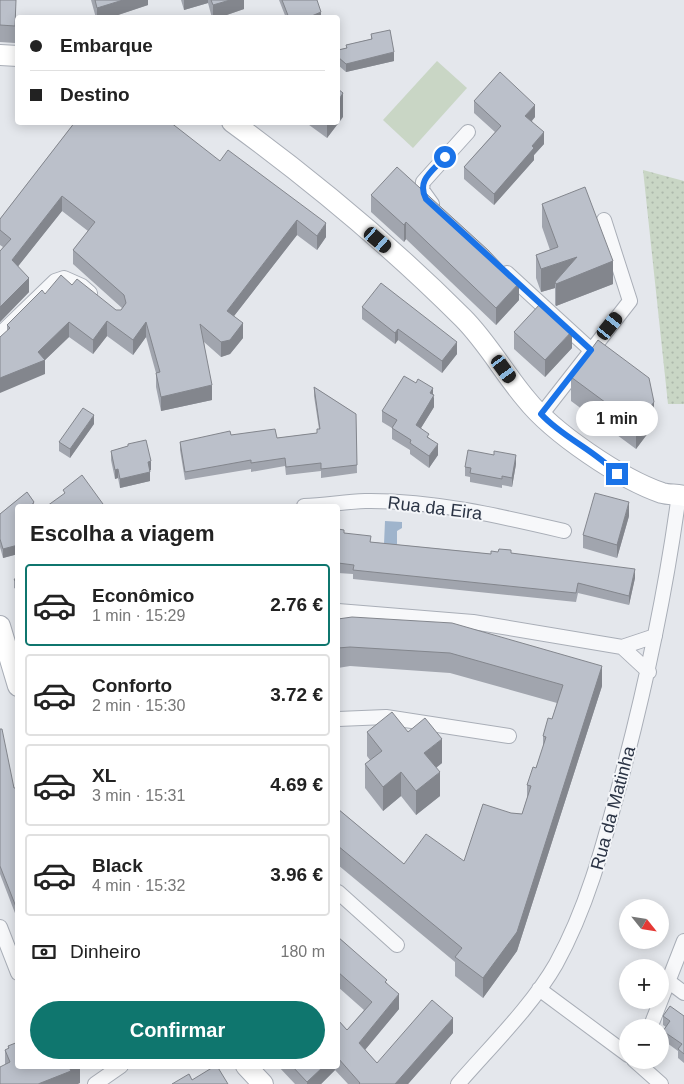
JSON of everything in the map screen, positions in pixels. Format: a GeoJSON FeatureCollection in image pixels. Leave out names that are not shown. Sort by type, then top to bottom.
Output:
{"type":"FeatureCollection","features":[{"type":"Feature","properties":{"kind":"main road"},"geometry":{"type":"LineString","coordinates":[[0,55],[15,56]]}},
{"type":"Feature","properties":{"kind":"main road"},"geometry":{"type":"LineString","coordinates":[[236,125],[308,179],[393,252],[464,319],[526,399],[559,432],[609,465],[621,466],[668,485],[681,495]]}},
{"type":"Feature","properties":{"kind":"main road"},"geometry":{"type":"LineString","coordinates":[[0,626],[14,660]]}},
{"type":"Feature","properties":{"kind":"main road"},"geometry":{"type":"LineString","coordinates":[[249,1069],[263,1084]]}},
{"type":"Feature","properties":{"kind":"street"},"geometry":{"type":"LineString","coordinates":[[441,212],[426,199],[422,190],[423,182],[468,132]]}},
{"type":"Feature","properties":{"kind":"street"},"geometry":{"type":"LineString","coordinates":[[541,414],[630,301],[604,220]]}},
{"type":"Feature","properties":{"kind":"street"},"geometry":{"type":"LineString","coordinates":[[498,265],[591,350]]}},
{"type":"Feature","properties":{"kind":"street"},"geometry":{"type":"LineString","coordinates":[[0,334],[47,288],[64,278],[82,286],[104,304]]}},
{"type":"Feature","properties":{"kind":"street","name":"Rua da Matinha"},"geometry":{"type":"LineString","coordinates":[[458,1084],[539,989],[554,966],[582,911],[612,813],[649,672],[681,495]]}},
{"type":"Feature","properties":{"kind":"street","name":"Rua da Eira"},"geometry":{"type":"LineString","coordinates":[[329,504],[366,501],[424,504],[505,517],[564,531]]}},
{"type":"Feature","properties":{"kind":"street"},"geometry":{"type":"LineString","coordinates":[[340,611],[422,616],[473,622],[622,646],[655,636]]}},
{"type":"Feature","properties":{"kind":"street"},"geometry":{"type":"LineString","coordinates":[[622,646],[649,672]]}},
{"type":"Feature","properties":{"kind":"street"},"geometry":{"type":"LineString","coordinates":[[340,719],[386,717],[509,736]]}},
{"type":"Feature","properties":{"kind":"street"},"geometry":{"type":"LineString","coordinates":[[340,894],[398,945]]}},
{"type":"Feature","properties":{"kind":"street"},"geometry":{"type":"LineString","coordinates":[[0,927],[15,965]]}},
{"type":"Feature","properties":{"kind":"street"},"geometry":{"type":"LineString","coordinates":[[669,979],[684,944]]}},
{"type":"Feature","properties":{"kind":"street"},"geometry":{"type":"LineString","coordinates":[[669,982],[684,993]]}},
{"type":"Feature","properties":{"kind":"street"},"geometry":{"type":"LineString","coordinates":[[539,989],[619,1049]]}},
{"type":"Feature","properties":{"kind":"street"},"geometry":{"type":"LineString","coordinates":[[95,1084],[117,1069]]}},
{"type":"Feature","properties":{"kind":"street"},"geometry":{"type":"LineString","coordinates":[[644,1069],[661,1084]]}},
{"type":"Feature","properties":{"kind":"green space"},"geometry":{"type":"Polygon","coordinates":[[[437,61],[467,88],[413,148],[383,120],[437,61]]]}},
{"type":"Feature","properties":{"kind":"green space"},"geometry":{"type":"Polygon","coordinates":[[[643,170],[684,181],[684,404],[668,404],[643,170]]]}},
{"type":"Feature","properties":{"kind":"water"},"geometry":{"type":"Polygon","coordinates":[[[385,521],[402,522],[402,528],[397,531],[397,545],[384,544],[385,521]]]}},
{"type":"Feature","properties":{"kind":"building"},"geometry":{"type":"Polygon","coordinates":[[[0,0],[16,0],[15,26],[0,25],[0,0]]]}},
{"type":"Feature","properties":{"kind":"building"},"geometry":{"type":"Polygon","coordinates":[[[95,0],[123,0],[97,8],[95,0]]]}},
{"type":"Feature","properties":{"kind":"building"},"geometry":{"type":"Polygon","coordinates":[[[211,0],[230,0],[213,5],[211,0]]]}},
{"type":"Feature","properties":{"kind":"building"},"geometry":{"type":"Polygon","coordinates":[[[282,0],[317,0],[321,12],[314,15],[288,15],[282,0]]]}},
{"type":"Feature","properties":{"kind":"building"},"geometry":{"type":"Polygon","coordinates":[[[390,30],[394,52],[346,64],[340,59],[340,50],[347,48],[346,45],[372,39],[371,34],[390,30]]]}},
{"type":"Feature","properties":{"kind":"building"},"geometry":{"type":"Polygon","coordinates":[[[500,72],[535,105],[525,116],[544,132],[532,146],[534,148],[494,194],[464,167],[501,126],[474,101],[500,72]]]}},
{"type":"Feature","properties":{"kind":"building"},"geometry":{"type":"Polygon","coordinates":[[[73,125],[174,125],[220,161],[228,150],[326,223],[317,236],[297,220],[227,311],[243,323],[230,340],[221,342],[200,324],[212,385],[161,397],[156,373],[160,372],[146,322],[133,340],[107,321],[93,340],[69,322],[38,352],[45,360],[0,378],[0,337],[10,328],[7,325],[42,290],[45,294],[61,275],[72,285],[77,279],[116,310],[121,310],[126,303],[124,295],[73,250],[95,222],[62,196],[12,260],[29,278],[0,307],[0,251],[11,239],[0,230],[0,219],[73,125]]]}},
{"type":"Feature","properties":{"kind":"building"},"geometry":{"type":"Polygon","coordinates":[[[397,167],[488,250],[519,283],[496,308],[406,222],[404,225],[371,195],[397,167]]]}},
{"type":"Feature","properties":{"kind":"building"},"geometry":{"type":"Polygon","coordinates":[[[585,187],[613,261],[556,284],[555,282],[577,257],[541,269],[536,255],[558,247],[542,204],[585,187]]]}},
{"type":"Feature","properties":{"kind":"building"},"geometry":{"type":"Polygon","coordinates":[[[381,283],[457,342],[442,361],[398,329],[395,333],[362,307],[381,283]]]}},
{"type":"Feature","properties":{"kind":"building"},"geometry":{"type":"Polygon","coordinates":[[[541,303],[572,331],[545,360],[514,332],[541,303]]]}},
{"type":"Feature","properties":{"kind":"building"},"geometry":{"type":"Polygon","coordinates":[[[598,340],[649,378],[654,402],[636,425],[571,377],[598,340]]]}},
{"type":"Feature","properties":{"kind":"building"},"geometry":{"type":"Polygon","coordinates":[[[404,376],[416,383],[418,379],[433,388],[430,393],[434,395],[416,425],[429,434],[427,437],[438,444],[429,456],[410,443],[411,440],[392,428],[397,420],[382,411],[404,376]]]}},
{"type":"Feature","properties":{"kind":"building"},"geometry":{"type":"Polygon","coordinates":[[[314,387],[356,414],[357,465],[321,469],[321,463],[286,467],[285,458],[251,463],[251,460],[185,472],[180,442],[230,431],[231,435],[275,429],[277,438],[317,433],[317,429],[320,429],[314,387]]]}},
{"type":"Feature","properties":{"kind":"building"},"geometry":{"type":"Polygon","coordinates":[[[83,408],[94,415],[70,449],[59,442],[83,408]]]}},
{"type":"Feature","properties":{"kind":"building"},"geometry":{"type":"Polygon","coordinates":[[[146,440],[151,461],[148,462],[150,472],[120,479],[118,469],[115,470],[111,451],[128,446],[128,444],[146,440]]]}},
{"type":"Feature","properties":{"kind":"building"},"geometry":{"type":"Polygon","coordinates":[[[468,450],[494,455],[494,451],[516,455],[512,478],[502,476],[502,479],[470,473],[471,468],[465,467],[468,450]]]}},
{"type":"Feature","properties":{"kind":"building"},"geometry":{"type":"Polygon","coordinates":[[[82,475],[103,504],[50,504],[65,493],[63,490],[82,475]]]}},
{"type":"Feature","properties":{"kind":"building"},"geometry":{"type":"Polygon","coordinates":[[[27,492],[34,502],[32,504],[15,504],[15,546],[3,549],[0,539],[0,514],[27,492]]]}},
{"type":"Feature","properties":{"kind":"building"},"geometry":{"type":"Polygon","coordinates":[[[595,493],[629,502],[617,545],[583,535],[595,493]]]}},
{"type":"Feature","properties":{"kind":"building"},"geometry":{"type":"Polygon","coordinates":[[[340,529],[344,530],[344,533],[371,536],[370,542],[491,554],[491,551],[498,552],[499,549],[511,550],[511,553],[635,569],[629,596],[578,583],[576,593],[353,570],[354,565],[340,563],[340,529]]]}},
{"type":"Feature","properties":{"kind":"building"},"geometry":{"type":"Polygon","coordinates":[[[352,617],[452,623],[602,666],[517,932],[483,978],[455,957],[462,948],[340,848],[340,811],[404,864],[426,834],[464,861],[483,804],[511,813],[522,814],[531,786],[527,785],[533,767],[536,768],[546,737],[543,736],[548,718],[552,719],[563,685],[450,653],[340,648],[340,619],[352,617]]]}},
{"type":"Feature","properties":{"kind":"building"},"geometry":{"type":"Polygon","coordinates":[[[392,712],[408,732],[425,718],[442,739],[424,753],[440,772],[416,791],[401,772],[383,787],[365,764],[382,751],[367,732],[392,712]]]}},
{"type":"Feature","properties":{"kind":"building"},"geometry":{"type":"Polygon","coordinates":[[[0,729],[2,729],[15,788],[15,904],[0,866],[0,729]]]}},
{"type":"Feature","properties":{"kind":"building"},"geometry":{"type":"Polygon","coordinates":[[[340,939],[387,980],[385,982],[399,994],[359,1043],[377,1063],[432,1000],[453,1018],[395,1084],[359,1084],[340,1060],[340,1022],[347,1030],[372,1002],[340,974],[340,939]]]}},
{"type":"Feature","properties":{"kind":"building"},"geometry":{"type":"Polygon","coordinates":[[[670,1006],[684,1016],[684,1054],[678,1049],[682,1044],[669,1035],[670,1021],[663,1016],[670,1006]]]}},
{"type":"Feature","properties":{"kind":"building"},"geometry":{"type":"Polygon","coordinates":[[[15,1043],[15,1069],[70,1069],[71,1071],[38,1084],[0,1084],[0,1067],[10,1062],[5,1050],[9,1048],[8,1046],[15,1043]]]}},
{"type":"Feature","properties":{"kind":"building"},"geometry":{"type":"Polygon","coordinates":[[[210,1069],[219,1069],[228,1084],[172,1084],[189,1074],[192,1080],[210,1069]]]}},
{"type":"Feature","properties":{"kind":"building"},"geometry":{"type":"Polygon","coordinates":[[[295,1069],[321,1069],[307,1082],[295,1069]]]}},
{"type":"Feature","properties":{"kind":"route"},"geometry":{"type":"LineString","coordinates":[[445,157],[423,182],[422,190],[426,199],[591,350],[541,414],[559,432],[609,465],[617,474]]}}]}
